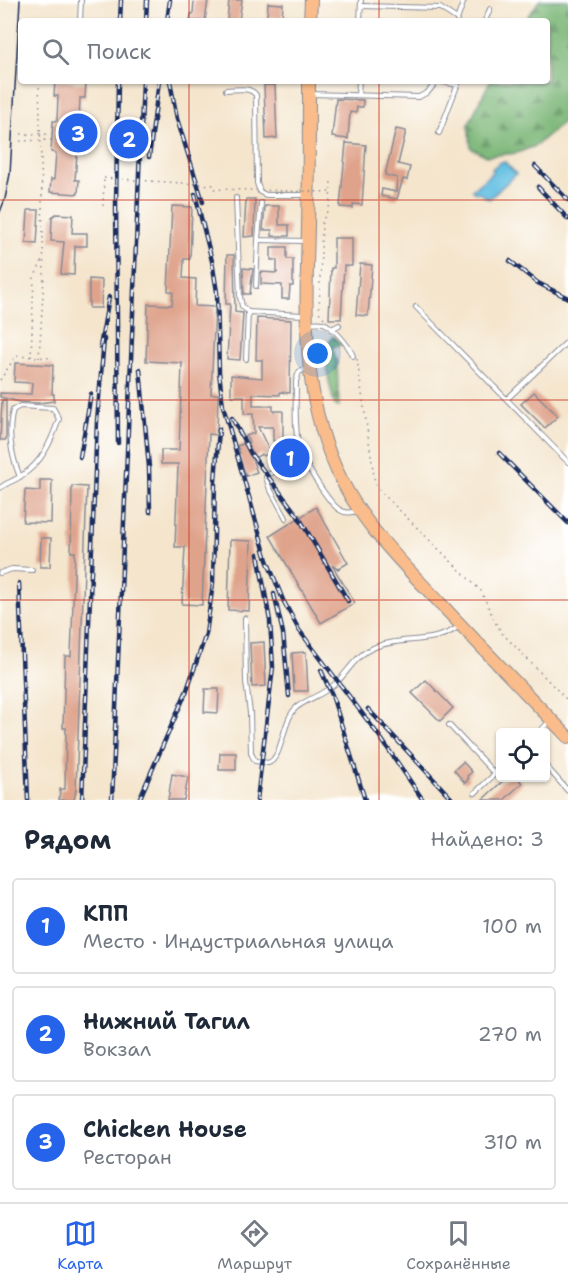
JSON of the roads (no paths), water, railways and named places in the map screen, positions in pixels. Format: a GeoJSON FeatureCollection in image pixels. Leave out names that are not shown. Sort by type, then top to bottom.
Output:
{"type":"FeatureCollection","features":[{"type":"Feature","properties":{"kind":"main road"},"geometry":{"type":"LineString","coordinates":[[310,0],[310,18]]}},
{"type":"Feature","properties":{"kind":"main road"},"geometry":{"type":"LineString","coordinates":[[309,87],[308,368],[316,409],[328,449],[343,484],[359,510],[392,552],[568,737]]}},
{"type":"Feature","properties":{"kind":"lane"},"geometry":{"type":"LineString","coordinates":[[80,18],[81,0]]}},
{"type":"Feature","properties":{"kind":"lane"},"geometry":{"type":"LineString","coordinates":[[360,18],[361,0]]}},
{"type":"Feature","properties":{"kind":"lane"},"geometry":{"type":"LineString","coordinates":[[458,18],[464,0]]}},
{"type":"Feature","properties":{"kind":"lane"},"geometry":{"type":"LineString","coordinates":[[361,6],[440,8],[454,18]]}},
{"type":"Feature","properties":{"kind":"lane"},"geometry":{"type":"LineString","coordinates":[[486,18],[490,9]]}},
{"type":"Feature","properties":{"kind":"lane"},"geometry":{"type":"LineString","coordinates":[[358,84],[358,94]]}},
{"type":"Feature","properties":{"kind":"lane"},"geometry":{"type":"LineString","coordinates":[[309,87],[358,94],[419,97],[435,84]]}},
{"type":"Feature","properties":{"kind":"lane"},"geometry":{"type":"LineString","coordinates":[[439,133],[458,84]]}},
{"type":"Feature","properties":{"kind":"lane"},"geometry":{"type":"LineString","coordinates":[[226,90],[249,89],[256,95],[257,183],[260,192],[266,195],[308,195]]}},
{"type":"Feature","properties":{"kind":"lane"},"geometry":{"type":"LineString","coordinates":[[236,198],[242,306],[248,312],[322,323],[332,328],[355,356]]}},
{"type":"Feature","properties":{"kind":"lane"},"geometry":{"type":"LineString","coordinates":[[256,286],[261,203]]}},
{"type":"Feature","properties":{"kind":"lane"},"geometry":{"type":"LineString","coordinates":[[258,240],[308,241]]}},
{"type":"Feature","properties":{"kind":"lane"},"geometry":{"type":"LineString","coordinates":[[416,307],[568,462]]}},
{"type":"Feature","properties":{"kind":"lane"},"geometry":{"type":"LineString","coordinates":[[246,359],[248,312]]}},
{"type":"Feature","properties":{"kind":"lane"},"geometry":{"type":"LineString","coordinates":[[332,328],[339,324]]}},
{"type":"Feature","properties":{"kind":"lane"},"geometry":{"type":"LineString","coordinates":[[507,399],[568,341]]}},
{"type":"Feature","properties":{"kind":"lane"},"geometry":{"type":"LineString","coordinates":[[308,368],[298,372],[296,381],[298,442],[303,459],[337,509],[347,513],[359,510]]}},
{"type":"Feature","properties":{"kind":"lane"},"geometry":{"type":"LineString","coordinates":[[0,488],[20,477],[43,456],[59,419],[53,408],[20,406],[13,410],[10,442],[12,457],[20,477]]}},
{"type":"Feature","properties":{"kind":"lane"},"geometry":{"type":"LineString","coordinates":[[286,518],[268,487],[267,477],[276,470],[296,464],[303,459]]}},
{"type":"Feature","properties":{"kind":"lane"},"geometry":{"type":"LineString","coordinates":[[0,573],[12,569],[32,570]]}},
{"type":"Feature","properties":{"kind":"lane"},"geometry":{"type":"LineString","coordinates":[[245,618],[250,753],[255,762],[268,764],[275,759],[294,710],[333,686],[368,650],[388,643],[444,634],[461,625]]}},
{"type":"Feature","properties":{"kind":"lane"},"geometry":{"type":"LineString","coordinates":[[543,728],[552,720]]}},
{"type":"Feature","properties":{"kind":"lane"},"geometry":{"type":"LineString","coordinates":[[449,725],[495,774],[475,793]]}},
{"type":"Feature","properties":{"kind":"lane"},"geometry":{"type":"LineString","coordinates":[[550,771],[568,791]]}},
{"type":"Feature","properties":{"kind":"water"},"geometry":{"type":"Polygon","coordinates":[[[500,162],[505,162],[516,174],[489,199],[478,192],[475,193],[472,190],[493,172],[492,169],[500,162]]]}},
{"type":"Feature","properties":{"kind":"tram line"},"geometry":{"type":"LineString","coordinates":[[19,18],[20,0]]}},
{"type":"Feature","properties":{"kind":"tram line"},"geometry":{"type":"LineString","coordinates":[[0,212],[10,174],[18,35]]}},
{"type":"Feature","properties":{"kind":"railway"},"geometry":{"type":"LineString","coordinates":[[120,18],[121,0]]}},
{"type":"Feature","properties":{"kind":"railway"},"geometry":{"type":"LineString","coordinates":[[146,18],[147,0]]}},
{"type":"Feature","properties":{"kind":"railway"},"geometry":{"type":"LineString","coordinates":[[167,18],[170,0]]}},
{"type":"Feature","properties":{"kind":"railway"},"geometry":{"type":"LineString","coordinates":[[118,84],[116,204],[118,443]]}},
{"type":"Feature","properties":{"kind":"railway"},"geometry":{"type":"LineString","coordinates":[[112,800],[143,84]]}},
{"type":"Feature","properties":{"kind":"railway"},"geometry":{"type":"LineString","coordinates":[[149,157],[159,84]]}},
{"type":"Feature","properties":{"kind":"railway"},"geometry":{"type":"LineString","coordinates":[[171,84],[177,119],[203,202]]}},
{"type":"Feature","properties":{"kind":"railway"},"geometry":{"type":"LineString","coordinates":[[535,166],[568,200]]}},
{"type":"Feature","properties":{"kind":"railway"},"geometry":{"type":"LineString","coordinates":[[538,187],[568,219]]}},
{"type":"Feature","properties":{"kind":"railway"},"geometry":{"type":"LineString","coordinates":[[195,194],[212,261],[217,292],[219,372],[223,406],[267,560],[283,600],[299,630],[380,737],[423,800]]}},
{"type":"Feature","properties":{"kind":"railway"},"geometry":{"type":"LineString","coordinates":[[510,261],[538,283],[568,298]]}},
{"type":"Feature","properties":{"kind":"railway"},"geometry":{"type":"LineString","coordinates":[[100,347],[109,297]]}},
{"type":"Feature","properties":{"kind":"railway"},"geometry":{"type":"LineString","coordinates":[[82,800],[97,421],[104,339]]}},
{"type":"Feature","properties":{"kind":"railway"},"geometry":{"type":"LineString","coordinates":[[140,369],[149,467],[150,512]]}},
{"type":"Feature","properties":{"kind":"railway"},"geometry":{"type":"LineString","coordinates":[[80,457],[91,394]]}},
{"type":"Feature","properties":{"kind":"railway"},"geometry":{"type":"LineString","coordinates":[[232,418],[251,454],[298,516],[348,601]]}},
{"type":"Feature","properties":{"kind":"railway"},"geometry":{"type":"LineString","coordinates":[[139,800],[187,690],[206,634],[213,583],[215,481],[219,429]]}},
{"type":"Feature","properties":{"kind":"railway"},"geometry":{"type":"LineString","coordinates":[[499,453],[568,523]]}},
{"type":"Feature","properties":{"kind":"railway"},"geometry":{"type":"LineString","coordinates":[[257,800],[273,667],[270,621],[258,554]]}},
{"type":"Feature","properties":{"kind":"railway"},"geometry":{"type":"LineString","coordinates":[[19,583],[28,800]]}},
{"type":"Feature","properties":{"kind":"railway"},"geometry":{"type":"LineString","coordinates":[[274,594],[283,633],[289,696]]}},
{"type":"Feature","properties":{"kind":"railway"},"geometry":{"type":"LineString","coordinates":[[321,670],[332,695],[365,800]]}},
{"type":"Feature","properties":{"kind":"railway"},"geometry":{"type":"LineString","coordinates":[[368,709],[453,800]]}},
{"type":"Feature","properties":{"kind":"place","name":"Chicken House"},"geometry":{"type":"Point","coordinates":[78,133]}},
{"type":"Feature","properties":{"kind":"place","name":"Нижний Тагил"},"geometry":{"type":"Point","coordinates":[129,139]}},
{"type":"Feature","properties":{"kind":"place","name":"КПП"},"geometry":{"type":"Point","coordinates":[290,458]}}]}
